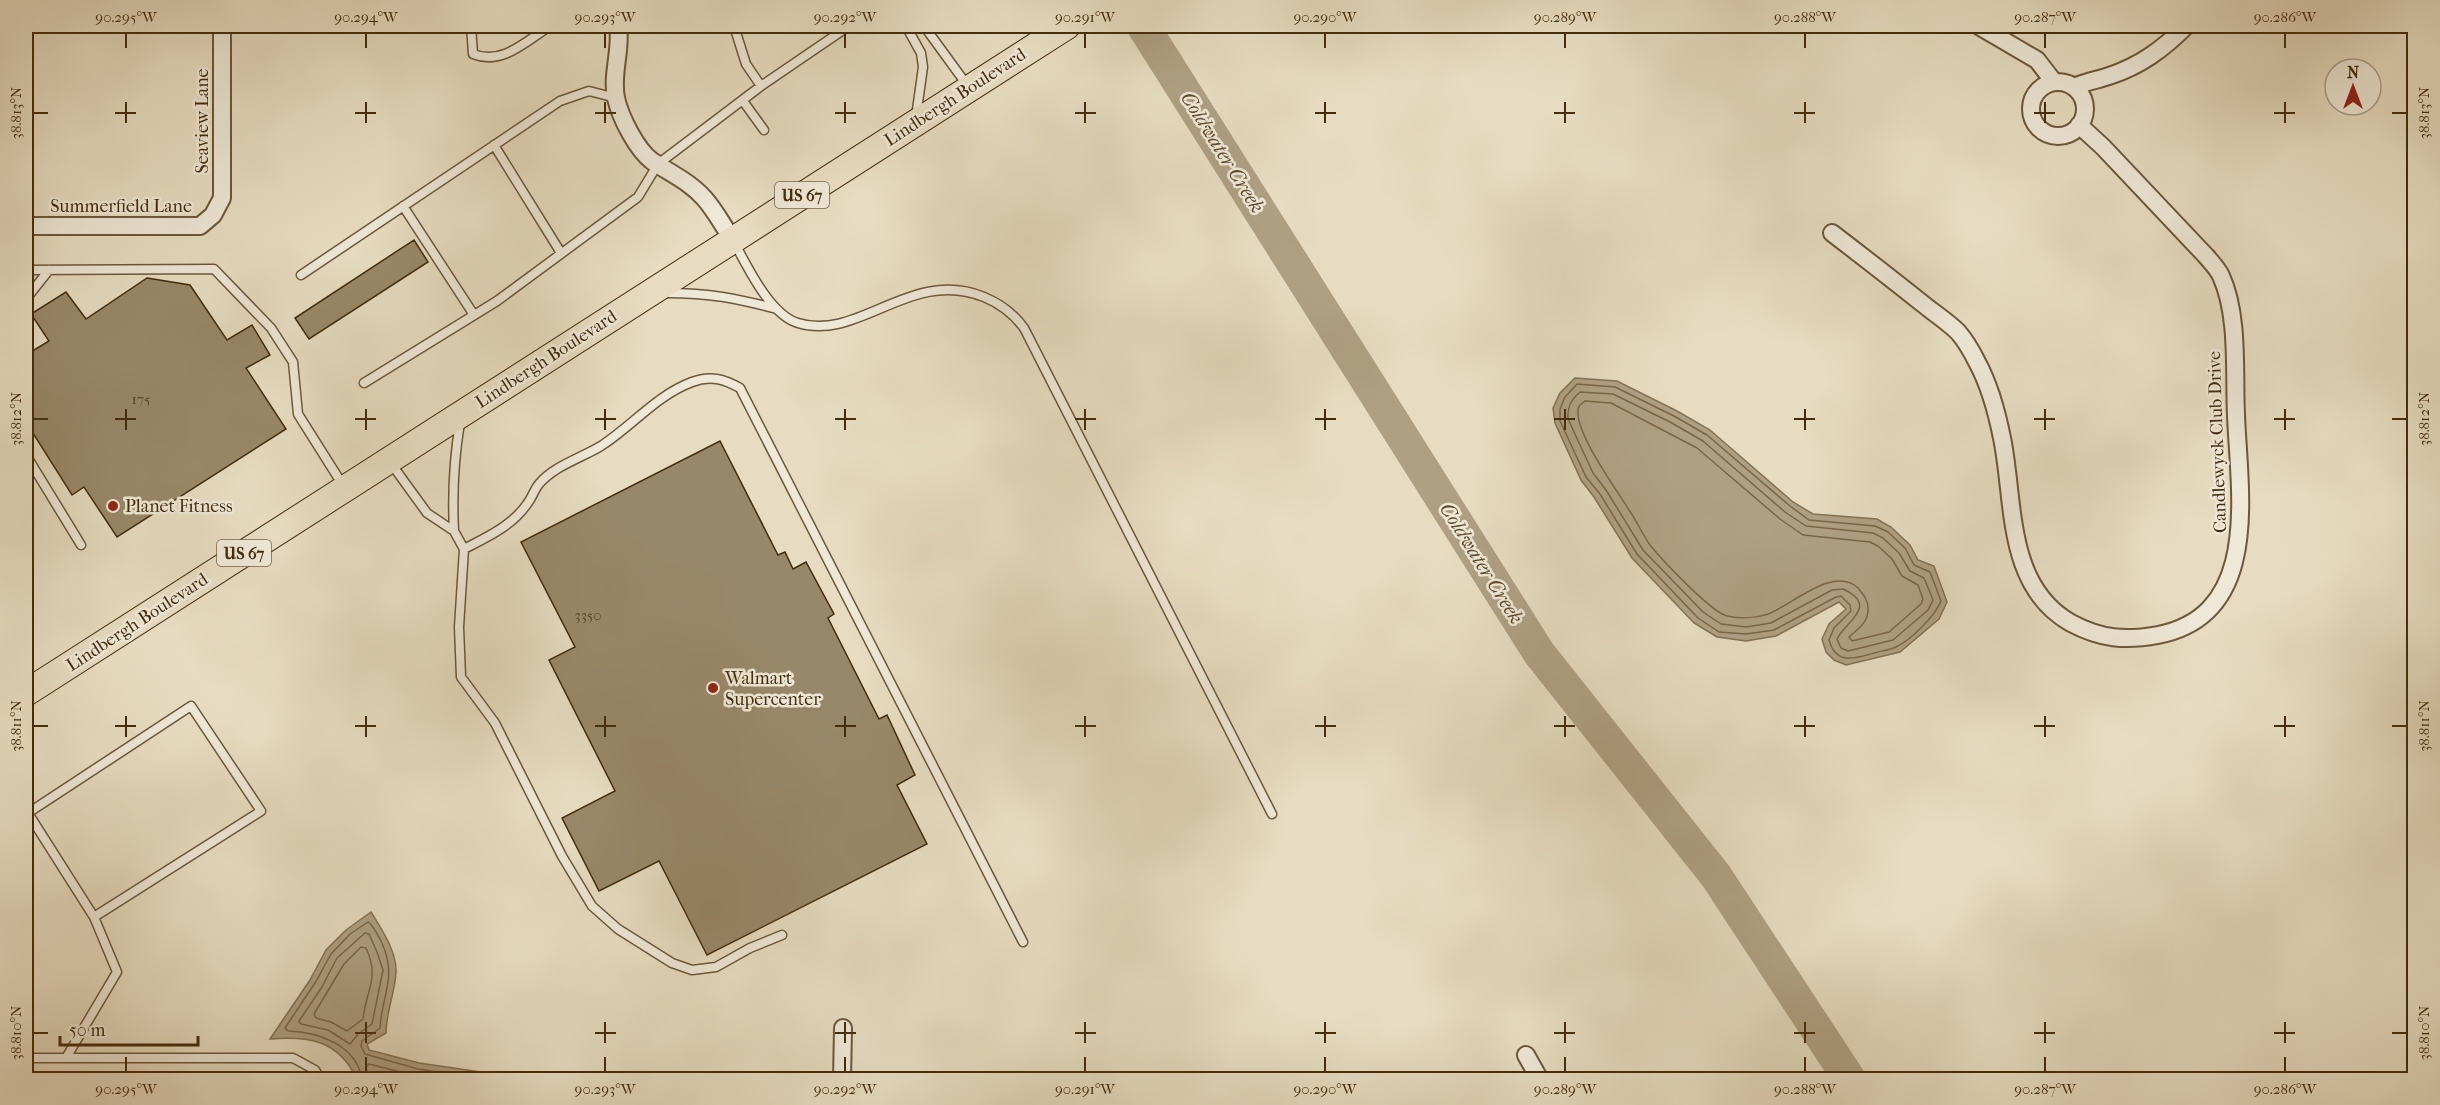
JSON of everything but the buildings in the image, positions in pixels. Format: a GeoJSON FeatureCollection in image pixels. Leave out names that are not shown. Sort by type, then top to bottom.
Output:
{"type":"FeatureCollection","features":[{"type":"Feature","properties":{"kind":"main road","name":"Lindbergh Boulevard"},"geometry":{"type":"LineString","coordinates":[[26,693],[1067,26]]}},
{"type":"Feature","properties":{"kind":"street","name":"Seaview Lane"},"geometry":{"type":"LineString","coordinates":[[213,215],[222,198],[222,26]]}},
{"type":"Feature","properties":{"kind":"street"},"geometry":{"type":"LineString","coordinates":[[618,26],[620,36],[616,59],[616,98],[628,131],[650,159],[680,177],[704,198],[733,240]]}},
{"type":"Feature","properties":{"kind":"street"},"geometry":{"type":"LineString","coordinates":[[1979,26],[2037,60],[2054,82]]}},
{"type":"Feature","properties":{"kind":"street"},"geometry":{"type":"LineString","coordinates":[[2074,87],[2124,71],[2142,62],[2158,52],[2187,26]]}},
{"type":"Feature","properties":{"kind":"street"},"geometry":{"type":"LineString","coordinates":[[2054,82],[2074,87],[2081,95],[2085,105],[2084,115],[2079,125],[2072,132],[2062,136],[2042,131],[2034,123],[2031,113],[2031,102],[2036,93],[2044,86],[2054,82]]}},
{"type":"Feature","properties":{"kind":"street","name":"Candlewyck Club Drive"},"geometry":{"type":"LineString","coordinates":[[1832,233],[1958,332],[1977,362],[1989,392],[2002,438],[2015,538],[2027,573],[2044,602],[2071,623],[2114,639],[2141,638],[2169,633],[2195,622],[2215,603],[2232,574],[2239,546],[2240,515],[2233,344],[2228,294],[2220,274],[2206,256],[2079,125]]}},
{"type":"Feature","properties":{"kind":"street","name":"Summerfield Lane"},"geometry":{"type":"LineString","coordinates":[[26,226],[200,226],[213,215]]}},
{"type":"Feature","properties":{"kind":"street"},"geometry":{"type":"LineString","coordinates":[[842,1080],[843,1028]]}},
{"type":"Feature","properties":{"kind":"street"},"geometry":{"type":"LineString","coordinates":[[1526,1055],[1540,1080]]}},
{"type":"Feature","properties":{"kind":"lane"},"geometry":{"type":"LineString","coordinates":[[471,26],[473,54],[484,59],[504,56],[550,26]]}},
{"type":"Feature","properties":{"kind":"lane"},"geometry":{"type":"LineString","coordinates":[[734,26],[746,64],[761,86]]}},
{"type":"Feature","properties":{"kind":"lane"},"geometry":{"type":"LineString","coordinates":[[364,383],[496,301],[638,197],[658,164],[761,86],[849,26]]}},
{"type":"Feature","properties":{"kind":"lane"},"geometry":{"type":"LineString","coordinates":[[906,26],[921,53],[922,67],[916,122]]}},
{"type":"Feature","properties":{"kind":"lane"},"geometry":{"type":"LineString","coordinates":[[924,26],[969,88]]}},
{"type":"Feature","properties":{"kind":"lane"},"geometry":{"type":"LineString","coordinates":[[301,275],[560,101],[589,91],[616,98]]}},
{"type":"Feature","properties":{"kind":"lane"},"geometry":{"type":"LineString","coordinates":[[743,101],[764,130]]}},
{"type":"Feature","properties":{"kind":"lane"},"geometry":{"type":"LineString","coordinates":[[494,145],[561,253]]}},
{"type":"Feature","properties":{"kind":"lane"},"geometry":{"type":"LineString","coordinates":[[403,206],[474,315]]}},
{"type":"Feature","properties":{"kind":"lane"},"geometry":{"type":"LineString","coordinates":[[733,240],[750,272],[777,309],[797,323],[830,325],[920,292],[942,290],[959,290],[978,295],[1013,313],[1024,327],[1272,814]]}},
{"type":"Feature","properties":{"kind":"lane"},"geometry":{"type":"LineString","coordinates":[[26,270],[214,269],[271,328],[293,362],[298,414],[345,488]]}},
{"type":"Feature","properties":{"kind":"lane"},"geometry":{"type":"LineString","coordinates":[[26,299],[49,270]]}},
{"type":"Feature","properties":{"kind":"lane"},"geometry":{"type":"LineString","coordinates":[[651,292],[705,292],[777,309]]}},
{"type":"Feature","properties":{"kind":"lane"},"geometry":{"type":"LineString","coordinates":[[464,549],[508,524],[527,505],[538,484],[552,473],[602,445],[664,397],[692,382],[711,377],[726,380],[740,388],[1023,942]]}},
{"type":"Feature","properties":{"kind":"lane"},"geometry":{"type":"LineString","coordinates":[[462,413],[452,490],[454,531],[464,549],[459,627],[461,677],[495,723],[562,856],[592,906],[618,929],[672,963],[692,970],[716,967],[750,948],[782,935]]}},
{"type":"Feature","properties":{"kind":"lane"},"geometry":{"type":"LineString","coordinates":[[26,455],[81,545]]}},
{"type":"Feature","properties":{"kind":"lane"},"geometry":{"type":"LineString","coordinates":[[388,460],[427,513],[454,531]]}},
{"type":"Feature","properties":{"kind":"lane"},"geometry":{"type":"LineString","coordinates":[[66,1058],[117,972],[94,917],[27,811],[191,706],[261,811],[94,917]]}},
{"type":"Feature","properties":{"kind":"lane"},"geometry":{"type":"LineString","coordinates":[[26,1058],[293,1058],[315,1070],[321,1080]]}},
{"type":"Feature","properties":{"kind":"water"},"geometry":{"type":"Polygon","coordinates":[[[1575,378],[1617,381],[1677,411],[1710,430],[1793,502],[1813,514],[1877,519],[1891,527],[1910,545],[1918,560],[1934,566],[1947,602],[1939,619],[1900,652],[1846,665],[1834,660],[1826,652],[1822,639],[1829,624],[1846,609],[1839,602],[1776,636],[1746,641],[1717,637],[1694,623],[1632,558],[1581,480],[1555,423],[1553,408],[1560,393],[1575,378]]]}},
{"type":"Feature","properties":{"kind":"water"},"geometry":{"type":"Polygon","coordinates":[[[371,912],[391,948],[396,972],[386,1033],[367,1044],[369,1050],[419,1063],[529,1079],[357,1079],[341,1056],[332,1048],[298,1038],[270,1039],[310,980],[326,950],[346,930],[371,912]]]}},
{"type":"Feature","properties":{"kind":"waterway","name":"Coldwater Creek"},"geometry":{"type":"LineString","coordinates":[[1143,26],[1539,653],[1716,876],[1850,1080]]}},
{"type":"Feature","properties":{"kind":"place","name":"Planet Fitness"},"geometry":{"type":"Point","coordinates":[113,506]}},
{"type":"Feature","properties":{"kind":"place","name":"Walmart Supercenter"},"geometry":{"type":"Point","coordinates":[713,688]}}]}
